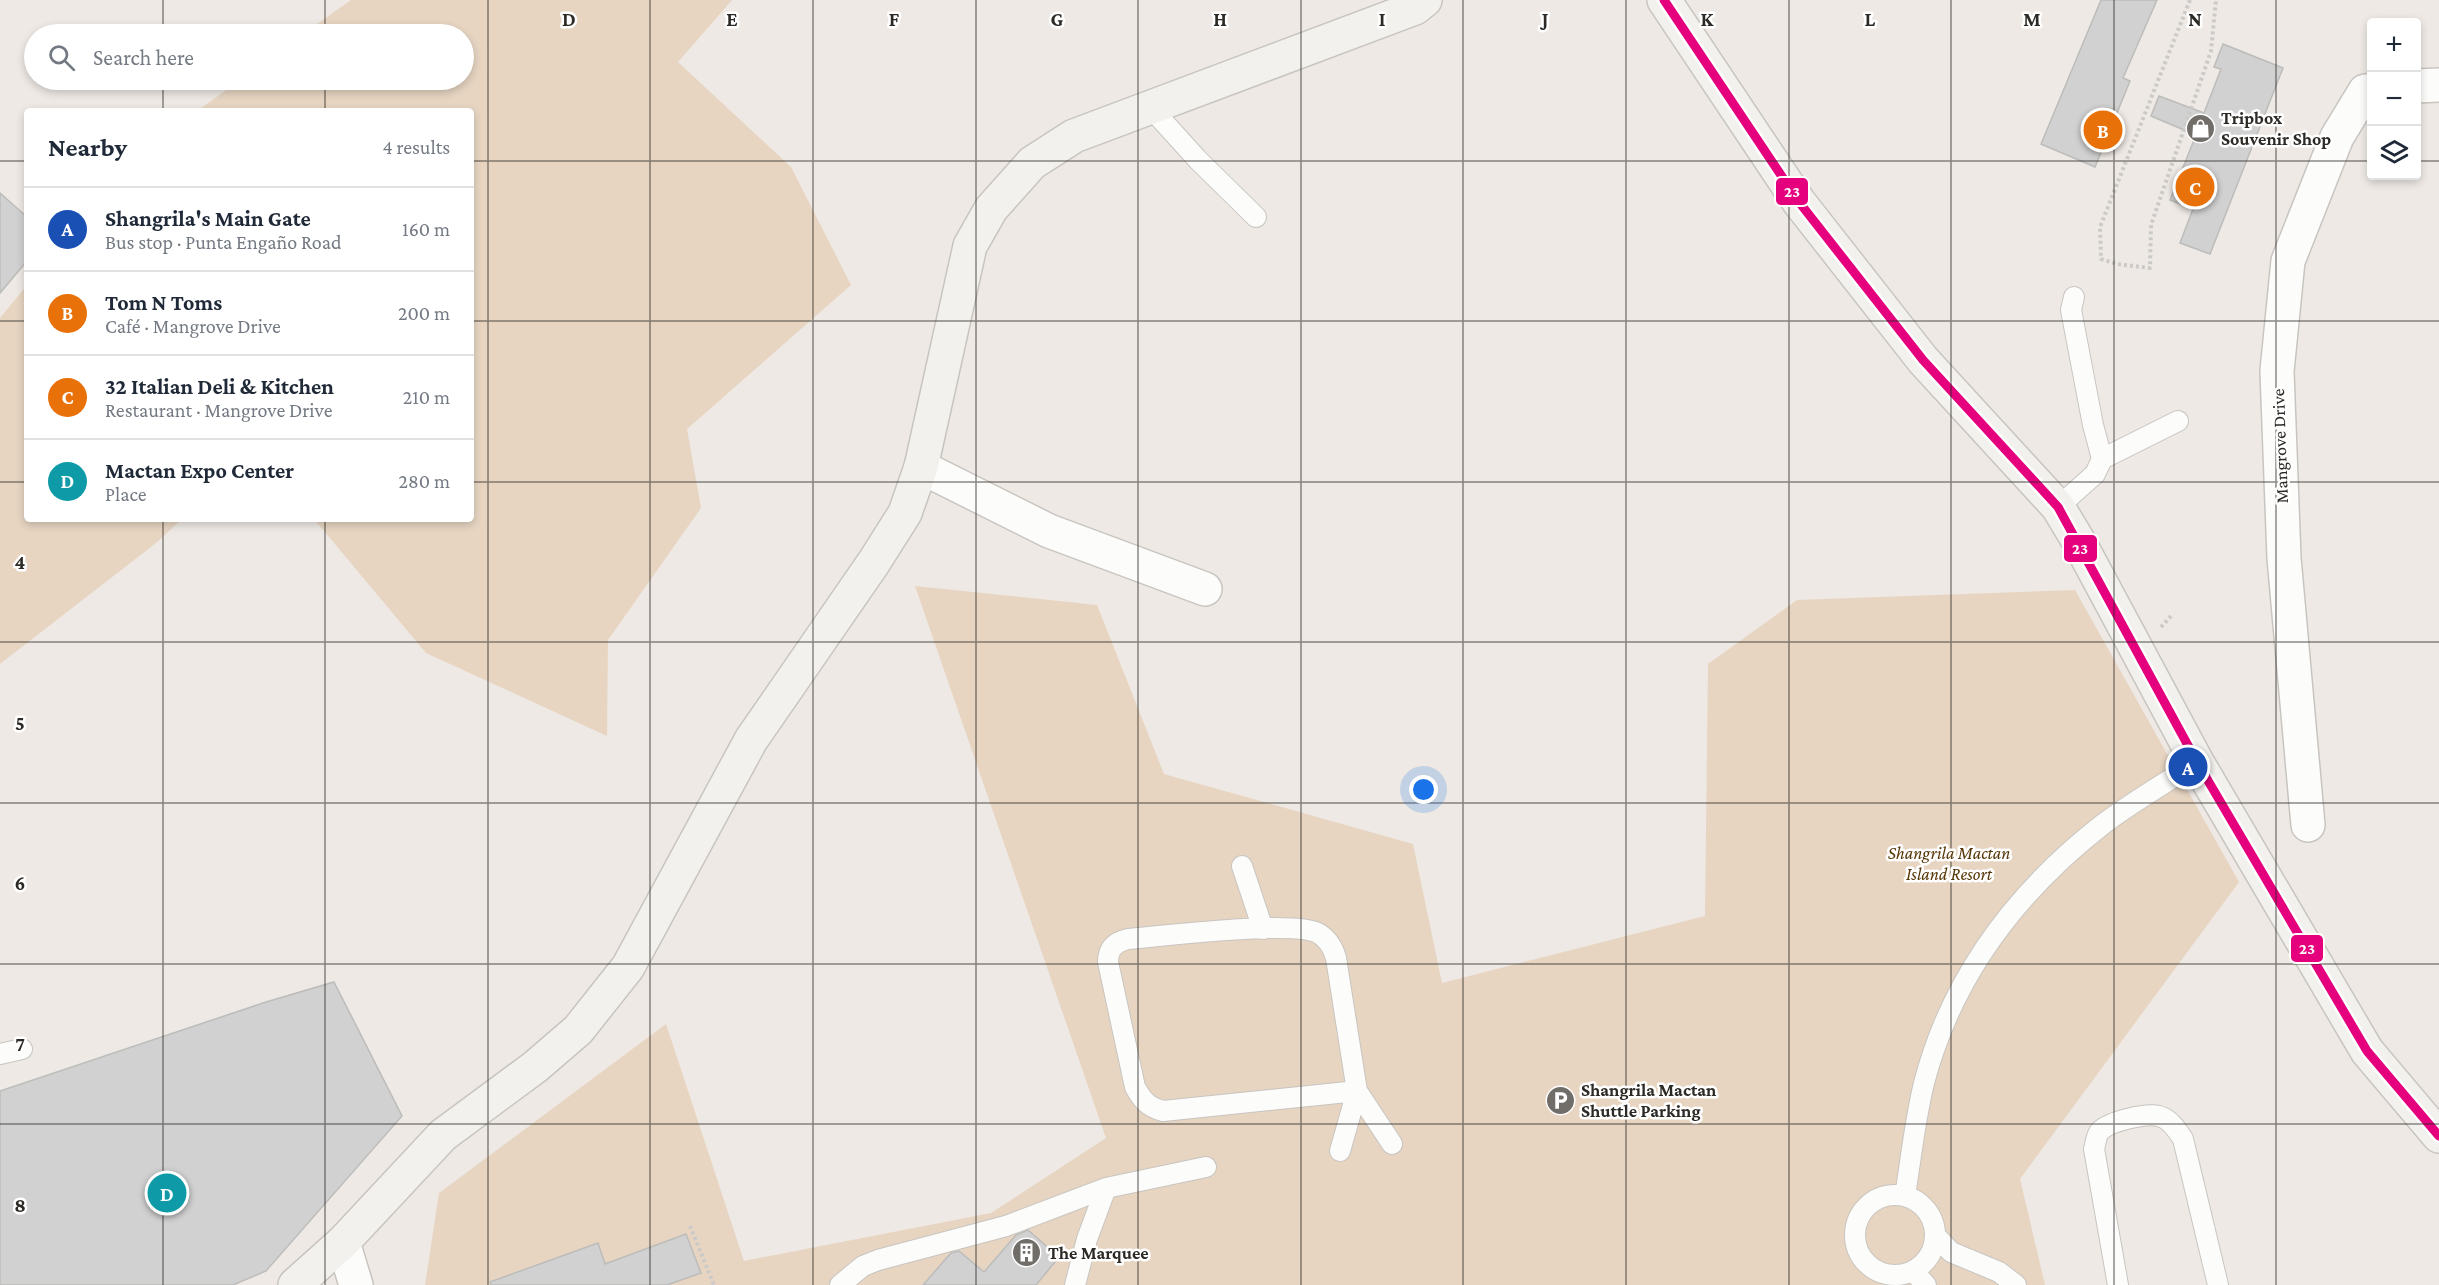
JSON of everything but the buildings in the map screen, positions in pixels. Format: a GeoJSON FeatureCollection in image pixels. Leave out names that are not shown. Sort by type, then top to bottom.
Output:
{"type":"FeatureCollection","features":[{"type":"Feature","properties":{"kind":"street"},"geometry":{"type":"LineString","coordinates":[[295,1285],[344,1242],[443,1135],[535,1067],[578,1030],[628,967],[751,740],[874,562],[905,513],[921,467],[970,246],[991,209],[1032,163],[1074,135],[1415,8],[1425,0]]}},
{"type":"Feature","properties":{"kind":"street"},"geometry":{"type":"LineString","coordinates":[[1664,0],[1799,202],[1923,360],[2058,507],[2197,762],[2367,1051],[2439,1136]]}},
{"type":"Feature","properties":{"kind":"street"},"geometry":{"type":"LineString","coordinates":[[2421,86],[2439,85]]}},
{"type":"Feature","properties":{"kind":"street","name":"Mangrove Drive"},"geometry":{"type":"LineString","coordinates":[[2308,825],[2284,558],[2277,371],[2288,261],[2337,136],[2367,91]]}},
{"type":"Feature","properties":{"kind":"street"},"geometry":{"type":"LineString","coordinates":[[921,467],[1049,531],[1204,589]]}},
{"type":"Feature","properties":{"kind":"street"},"geometry":{"type":"LineString","coordinates":[[344,1242],[356,1285]]}},
{"type":"Feature","properties":{"kind":"lane"},"geometry":{"type":"LineString","coordinates":[[1150,107],[1198,160],[1256,217]]}},
{"type":"Feature","properties":{"kind":"lane"},"geometry":{"type":"LineString","coordinates":[[2074,297],[2071,310],[2093,425],[2102,459]]}},
{"type":"Feature","properties":{"kind":"lane"},"geometry":{"type":"LineString","coordinates":[[2058,507],[2095,474],[2102,459],[2178,421]]}},
{"type":"Feature","properties":{"kind":"lane"},"geometry":{"type":"LineString","coordinates":[[1905,1196],[1915,1126],[1924,1083],[1937,1041],[1968,974],[1985,944],[2006,918],[2070,851],[2104,824],[2197,762]]}},
{"type":"Feature","properties":{"kind":"lane"},"geometry":{"type":"LineString","coordinates":[[1242,866],[1263,929]]}},
{"type":"Feature","properties":{"kind":"lane"},"geometry":{"type":"LineString","coordinates":[[1357,1091],[1163,1111],[1149,1105],[1138,1093],[1132,1076],[1108,962],[1110,950],[1119,941],[1128,939],[1300,928],[1319,934],[1333,947],[1357,1091],[1392,1144]]}},
{"type":"Feature","properties":{"kind":"lane"},"geometry":{"type":"LineString","coordinates":[[0,1054],[22,1048]]}},
{"type":"Feature","properties":{"kind":"lane"},"geometry":{"type":"LineString","coordinates":[[1340,1151],[1357,1091]]}},
{"type":"Feature","properties":{"kind":"lane"},"geometry":{"type":"LineString","coordinates":[[2118,1285],[2094,1149],[2100,1130],[2115,1122],[2148,1116],[2159,1116],[2168,1121],[2183,1139],[2218,1285]]}},
{"type":"Feature","properties":{"kind":"lane"},"geometry":{"type":"LineString","coordinates":[[840,1285],[863,1266],[878,1260],[1006,1226],[1106,1188],[1206,1167]]}},
{"type":"Feature","properties":{"kind":"lane"},"geometry":{"type":"LineString","coordinates":[[1075,1285],[1087,1239],[1106,1188]]}},
{"type":"Feature","properties":{"kind":"lane"},"geometry":{"type":"LineString","coordinates":[[1893,1195],[1905,1196],[1927,1210],[1933,1222],[1935,1235],[1919,1278],[1878,1271],[1867,1263],[1859,1252],[1855,1238],[1862,1212],[1881,1197],[1893,1195]]}},
{"type":"Feature","properties":{"kind":"lane"},"geometry":{"type":"LineString","coordinates":[[1935,1235],[1951,1252],[1999,1272],[2016,1285]]}},
{"type":"Feature","properties":{"kind":"path"},"geometry":{"type":"LineString","coordinates":[[2190,0],[2100,227],[2101,259],[2117,266],[2150,268],[2151,225],[2211,51],[2216,0]]}},
{"type":"Feature","properties":{"kind":"path"},"geometry":{"type":"LineString","coordinates":[[690,1226],[714,1285]]}},
{"type":"Feature","properties":{"kind":"green space"},"geometry":{"type":"Polygon","coordinates":[[[351,0],[732,0],[678,62],[791,167],[851,285],[687,429],[701,508],[608,640],[607,736],[426,653],[317,522],[474,522],[474,108],[201,108],[226,90],[474,90],[474,24],[317,24],[351,0]]]}},
{"type":"Feature","properties":{"kind":"green space"},"geometry":{"type":"Polygon","coordinates":[[[24,289],[24,522],[179,522],[156,543],[0,664],[0,318],[24,289]]]}},
{"type":"Feature","properties":{"kind":"green space","name":"Shangrila Mactan Island Resort"},"geometry":{"type":"Polygon","coordinates":[[[915,586],[1097,605],[1164,774],[1413,844],[1442,983],[1705,916],[1708,664],[1797,600],[2075,590],[2239,882],[2020,1179],[2045,1285],[425,1285],[439,1193],[666,1024],[744,1261],[991,1213],[1106,1138],[915,586]]]}},
{"type":"Feature","properties":{"kind":"transit line","name":"23"},"geometry":{"type":"LineString","coordinates":[[1664,0],[1799,202],[1923,360],[2058,507],[2197,762],[2367,1051],[2439,1136]]}},
{"type":"Feature","properties":{"kind":"place","name":"Tripbox Souvenir Shop"},"geometry":{"type":"Point","coordinates":[2200,128]}},
{"type":"Feature","properties":{"kind":"place","name":"Tom N Toms"},"geometry":{"type":"Point","coordinates":[2103,130]}},
{"type":"Feature","properties":{"kind":"place","name":"32 Italian Deli & Kitchen"},"geometry":{"type":"Point","coordinates":[2195,187]}},
{"type":"Feature","properties":{"kind":"place","name":"Shangrila's Main Gate"},"geometry":{"type":"Point","coordinates":[2188,767]}},
{"type":"Feature","properties":{"kind":"place","name":"Shangrila Mactan Shuttle Parking"},"geometry":{"type":"Point","coordinates":[1560,1100]}},
{"type":"Feature","properties":{"kind":"place","name":"Mactan Expo Center"},"geometry":{"type":"Point","coordinates":[167,1193]}},
{"type":"Feature","properties":{"kind":"place","name":"The Marquee"},"geometry":{"type":"Point","coordinates":[1027,1253]}}]}
